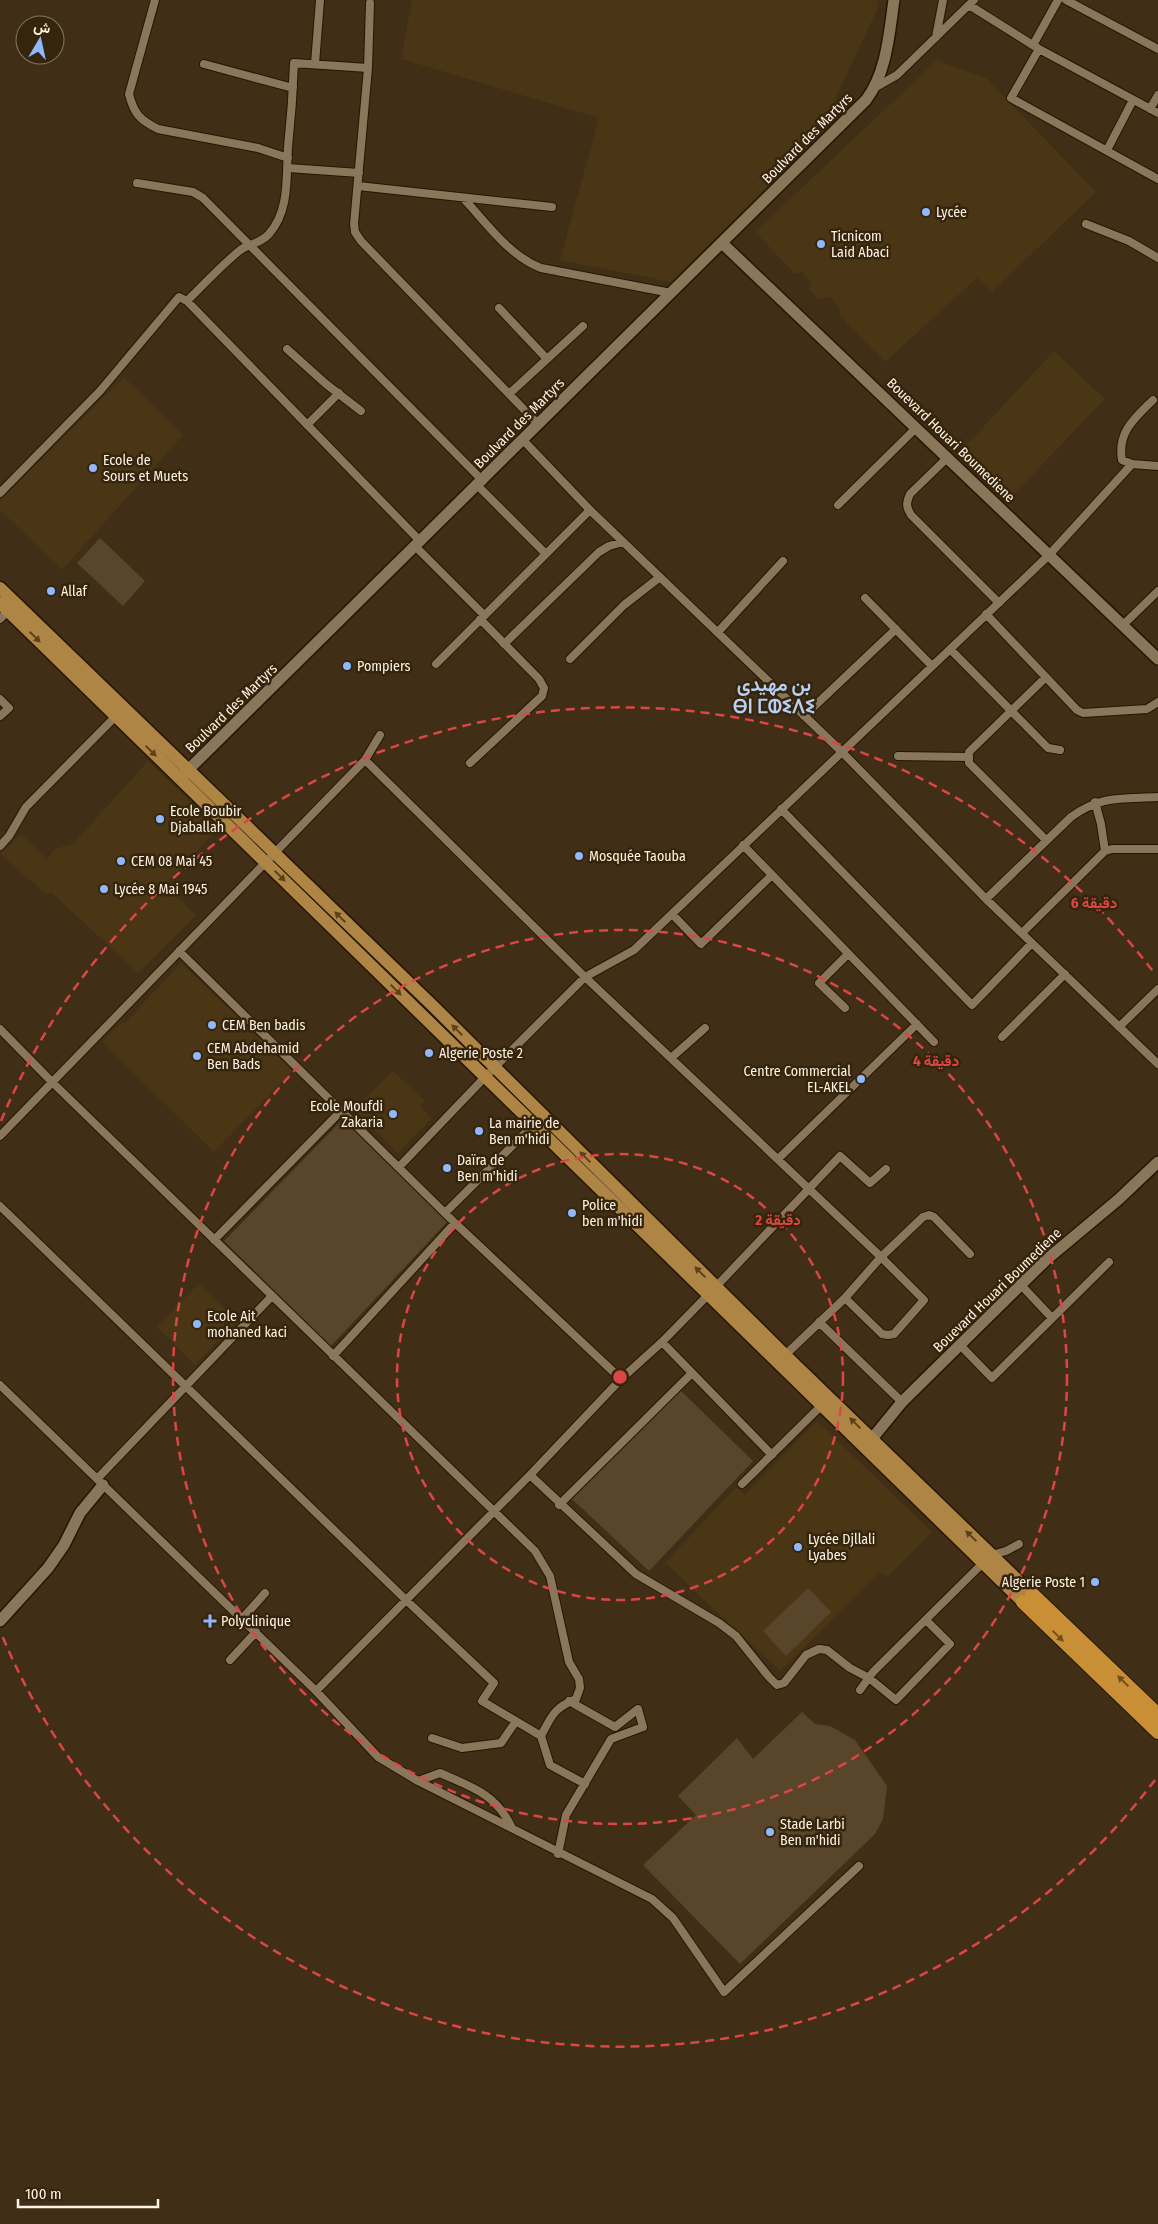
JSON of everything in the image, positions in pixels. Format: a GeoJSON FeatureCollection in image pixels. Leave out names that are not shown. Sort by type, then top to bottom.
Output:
{"type":"FeatureCollection","features":[{"type":"Feature","properties":{"kind":"highway"},"geometry":{"type":"LineString","coordinates":[[1027,1598],[1158,1715]]}},
{"type":"Feature","properties":{"kind":"highway"},"geometry":{"type":"LineString","coordinates":[[1027,1598],[1158,1732]]}},
{"type":"Feature","properties":{"kind":"main road"},"geometry":{"type":"LineString","coordinates":[[0,588],[184,774],[1027,1598]]}},
{"type":"Feature","properties":{"kind":"main road"},"geometry":{"type":"LineString","coordinates":[[3,611],[115,717],[184,774]]}},
{"type":"Feature","properties":{"kind":"main road"},"geometry":{"type":"LineString","coordinates":[[490,1072],[534,1124],[712,1291]]}},
{"type":"Feature","properties":{"kind":"street"},"geometry":{"type":"LineString","coordinates":[[155,0],[130,94],[132,107],[143,121],[158,129],[258,148],[288,158]]}},
{"type":"Feature","properties":{"kind":"street"},"geometry":{"type":"LineString","coordinates":[[314,64],[320,0]]}},
{"type":"Feature","properties":{"kind":"street"},"geometry":{"type":"LineString","coordinates":[[876,87],[886,49],[894,0]]}},
{"type":"Feature","properties":{"kind":"street"},"geometry":{"type":"LineString","coordinates":[[936,38],[942,0]]}},
{"type":"Feature","properties":{"kind":"street"},"geometry":{"type":"LineString","coordinates":[[1058,0],[1010,98],[1158,179]]}},
{"type":"Feature","properties":{"kind":"street"},"geometry":{"type":"LineString","coordinates":[[1066,0],[1158,49]]}},
{"type":"Feature","properties":{"kind":"street"},"geometry":{"type":"LineString","coordinates":[[370,3],[368,68],[354,224],[355,232],[361,241],[539,425]]}},
{"type":"Feature","properties":{"kind":"street"},"geometry":{"type":"LineString","coordinates":[[876,87],[897,75],[972,3],[1036,47],[1158,113]]}},
{"type":"Feature","properties":{"kind":"street"},"geometry":{"type":"LineString","coordinates":[[187,301],[241,249],[260,242],[269,234],[285,202],[288,186],[294,63],[368,68]]}},
{"type":"Feature","properties":{"kind":"street"},"geometry":{"type":"LineString","coordinates":[[204,64],[293,88]]}},
{"type":"Feature","properties":{"kind":"street","name":"Boulvard des Martyrs"},"geometry":{"type":"LineString","coordinates":[[184,774],[480,484],[866,100],[876,87]]}},
{"type":"Feature","properties":{"kind":"street"},"geometry":{"type":"LineString","coordinates":[[1150,109],[1158,94]]}},
{"type":"Feature","properties":{"kind":"street"},"geometry":{"type":"LineString","coordinates":[[1107,150],[1133,100]]}},
{"type":"Feature","properties":{"kind":"street"},"geometry":{"type":"LineString","coordinates":[[288,168],[359,174]]}},
{"type":"Feature","properties":{"kind":"street"},"geometry":{"type":"LineString","coordinates":[[137,183],[193,192],[218,213],[546,554]]}},
{"type":"Feature","properties":{"kind":"street"},"geometry":{"type":"LineString","coordinates":[[358,186],[552,207]]}},
{"type":"Feature","properties":{"kind":"street"},"geometry":{"type":"LineString","coordinates":[[463,198],[516,254],[529,264],[541,268],[671,293]]}},
{"type":"Feature","properties":{"kind":"street"},"geometry":{"type":"LineString","coordinates":[[1086,224],[1128,241],[1158,258]]}},
{"type":"Feature","properties":{"kind":"street","name":"Bouevard Houari Boumediene"},"geometry":{"type":"LineString","coordinates":[[722,243],[1158,660]]}},
{"type":"Feature","properties":{"kind":"street"},"geometry":{"type":"LineString","coordinates":[[0,493],[100,391],[179,297],[187,301],[307,425],[418,545],[504,644],[539,678],[544,688],[542,696],[470,763]]}},
{"type":"Feature","properties":{"kind":"street"},"geometry":{"type":"LineString","coordinates":[[499,308],[548,359]]}},
{"type":"Feature","properties":{"kind":"street"},"geometry":{"type":"LineString","coordinates":[[509,394],[583,326]]}},
{"type":"Feature","properties":{"kind":"street"},"geometry":{"type":"LineString","coordinates":[[287,349],[361,411]]}},
{"type":"Feature","properties":{"kind":"street"},"geometry":{"type":"LineString","coordinates":[[307,425],[339,394]]}},
{"type":"Feature","properties":{"kind":"street"},"geometry":{"type":"LineString","coordinates":[[1153,400],[1129,424],[1122,437],[1120,451],[1122,460],[1132,464],[1158,466]]}},
{"type":"Feature","properties":{"kind":"street"},"geometry":{"type":"LineString","coordinates":[[838,505],[916,428]]}},
{"type":"Feature","properties":{"kind":"street"},"geometry":{"type":"LineString","coordinates":[[524,440],[590,510],[841,751],[986,899],[1158,1064]]}},
{"type":"Feature","properties":{"kind":"street"},"geometry":{"type":"LineString","coordinates":[[947,458],[910,494],[907,508],[911,515],[999,602]]}},
{"type":"Feature","properties":{"kind":"street"},"geometry":{"type":"LineString","coordinates":[[399,1167],[490,1072],[586,978],[634,950],[1049,555],[1132,464]]}},
{"type":"Feature","properties":{"kind":"street"},"geometry":{"type":"LineString","coordinates":[[436,664],[590,510]]}},
{"type":"Feature","properties":{"kind":"street"},"geometry":{"type":"LineString","coordinates":[[504,644],[599,552],[609,546],[623,542]]}},
{"type":"Feature","properties":{"kind":"street"},"geometry":{"type":"LineString","coordinates":[[718,632],[783,561]]}},
{"type":"Feature","properties":{"kind":"street"},"geometry":{"type":"LineString","coordinates":[[570,658],[624,606],[660,577]]}},
{"type":"Feature","properties":{"kind":"street"},"geometry":{"type":"LineString","coordinates":[[1122,625],[1158,591]]}},
{"type":"Feature","properties":{"kind":"street"},"geometry":{"type":"LineString","coordinates":[[865,598],[932,666]]}},
{"type":"Feature","properties":{"kind":"street"},"geometry":{"type":"LineString","coordinates":[[986,614],[1077,710],[1083,713],[1147,709],[1158,702]]}},
{"type":"Feature","properties":{"kind":"street"},"geometry":{"type":"LineString","coordinates":[[804,716],[896,629]]}},
{"type":"Feature","properties":{"kind":"street"},"geometry":{"type":"LineString","coordinates":[[950,649],[1048,748],[1060,750]]}},
{"type":"Feature","properties":{"kind":"street"},"geometry":{"type":"LineString","coordinates":[[1046,677],[969,752],[968,757],[969,763],[1046,840]]}},
{"type":"Feature","properties":{"kind":"street"},"geometry":{"type":"LineString","coordinates":[[0,699],[9,708],[0,716]]}},
{"type":"Feature","properties":{"kind":"street"},"geometry":{"type":"LineString","coordinates":[[0,846],[9,836],[26,807],[115,717]]}},
{"type":"Feature","properties":{"kind":"street"},"geometry":{"type":"LineString","coordinates":[[0,1136],[365,760],[380,735]]}},
{"type":"Feature","properties":{"kind":"street"},"geometry":{"type":"LineString","coordinates":[[898,756],[968,757]]}},
{"type":"Feature","properties":{"kind":"street"},"geometry":{"type":"LineString","coordinates":[[365,760],[586,978],[924,1300],[894,1334],[888,1335],[882,1334],[845,1298]]}},
{"type":"Feature","properties":{"kind":"street"},"geometry":{"type":"LineString","coordinates":[[986,899],[1070,817],[1095,802],[1158,797]]}},
{"type":"Feature","properties":{"kind":"street"},"geometry":{"type":"LineString","coordinates":[[1095,802],[1105,851]]}},
{"type":"Feature","properties":{"kind":"street"},"geometry":{"type":"LineString","coordinates":[[781,809],[972,1005],[1032,943]]}},
{"type":"Feature","properties":{"kind":"street"},"geometry":{"type":"LineString","coordinates":[[743,846],[934,1042]]}},
{"type":"Feature","properties":{"kind":"street"},"geometry":{"type":"LineString","coordinates":[[1022,933],[1105,851],[1112,849],[1158,848]]}},
{"type":"Feature","properties":{"kind":"street"},"geometry":{"type":"LineString","coordinates":[[672,914],[701,944],[772,875]]}},
{"type":"Feature","properties":{"kind":"street"},"geometry":{"type":"LineString","coordinates":[[179,951],[455,1223],[621,1379]]}},
{"type":"Feature","properties":{"kind":"street"},"geometry":{"type":"LineString","coordinates":[[845,1008],[819,983],[848,954]]}},
{"type":"Feature","properties":{"kind":"street"},"geometry":{"type":"LineString","coordinates":[[1002,1037],[1064,974]]}},
{"type":"Feature","properties":{"kind":"street"},"geometry":{"type":"LineString","coordinates":[[1119,1026],[1158,989]]}},
{"type":"Feature","properties":{"kind":"street"},"geometry":{"type":"LineString","coordinates":[[778,1159],[917,1024]]}},
{"type":"Feature","properties":{"kind":"street"},"geometry":{"type":"LineString","coordinates":[[671,1058],[705,1028]]}},
{"type":"Feature","properties":{"kind":"street"},"geometry":{"type":"LineString","coordinates":[[0,1029],[53,1083],[535,1551],[550,1576],[569,1662],[579,1679],[580,1688],[576,1699],[559,1706],[554,1712],[541,1736]]}},
{"type":"Feature","properties":{"kind":"street"},"geometry":{"type":"LineString","coordinates":[[214,1240],[341,1111]]}},
{"type":"Feature","properties":{"kind":"street"},"geometry":{"type":"LineString","coordinates":[[445,1213],[534,1124]]}},
{"type":"Feature","properties":{"kind":"street"},"geometry":{"type":"LineString","coordinates":[[316,1691],[494,1512],[621,1379],[662,1342],[712,1291],[840,1156],[870,1183],[886,1169]]}},
{"type":"Feature","properties":{"kind":"street","name":"Bouevard Houari Boumediene"},"geometry":{"type":"LineString","coordinates":[[869,1443],[902,1402],[1046,1260],[1119,1199],[1158,1162]]}},
{"type":"Feature","properties":{"kind":"street"},"geometry":{"type":"LineString","coordinates":[[0,1206],[494,1683],[482,1701],[541,1736],[550,1766],[585,1784]]}},
{"type":"Feature","properties":{"kind":"street"},"geometry":{"type":"LineString","coordinates":[[781,1358],[845,1298],[881,1257],[923,1217],[929,1215],[934,1217],[970,1254]]}},
{"type":"Feature","properties":{"kind":"street"},"geometry":{"type":"LineString","coordinates":[[333,1356],[455,1223]]}},
{"type":"Feature","properties":{"kind":"street"},"geometry":{"type":"LineString","coordinates":[[960,1346],[992,1378],[1109,1262]]}},
{"type":"Feature","properties":{"kind":"street"},"geometry":{"type":"LineString","coordinates":[[1021,1285],[1052,1318]]}},
{"type":"Feature","properties":{"kind":"street"},"geometry":{"type":"LineString","coordinates":[[0,1621],[48,1568],[64,1545],[80,1513],[100,1482],[186,1384],[272,1296]]}},
{"type":"Feature","properties":{"kind":"street"},"geometry":{"type":"LineString","coordinates":[[819,1322],[902,1402]]}},
{"type":"Feature","properties":{"kind":"street"},"geometry":{"type":"LineString","coordinates":[[662,1342],[772,1455]]}},
{"type":"Feature","properties":{"kind":"street"},"geometry":{"type":"LineString","coordinates":[[560,1504],[692,1373]]}},
{"type":"Feature","properties":{"kind":"street"},"geometry":{"type":"LineString","coordinates":[[0,1385],[316,1691],[378,1758],[418,1781],[511,1826],[558,1854],[652,1899],[673,1918],[724,1992],[858,1866]]}},
{"type":"Feature","properties":{"kind":"street"},"geometry":{"type":"LineString","coordinates":[[742,1484],[826,1402]]}},
{"type":"Feature","properties":{"kind":"street"},"geometry":{"type":"LineString","coordinates":[[530,1475],[636,1574],[719,1623],[736,1636],[769,1677],[777,1684],[784,1683],[806,1655],[819,1649],[827,1650],[850,1668],[869,1678],[896,1700],[950,1644],[926,1620]]}},
{"type":"Feature","properties":{"kind":"street"},"geometry":{"type":"LineString","coordinates":[[860,1690],[869,1678],[987,1559],[1019,1544]]}},
{"type":"Feature","properties":{"kind":"street"},"geometry":{"type":"LineString","coordinates":[[242,1619],[265,1593]]}},
{"type":"Feature","properties":{"kind":"street"},"geometry":{"type":"LineString","coordinates":[[230,1660],[256,1632]]}},
{"type":"Feature","properties":{"kind":"street"},"geometry":{"type":"LineString","coordinates":[[558,1854],[566,1815],[611,1739],[643,1727],[638,1710],[615,1727],[569,1702]]}},
{"type":"Feature","properties":{"kind":"street"},"geometry":{"type":"LineString","coordinates":[[432,1738],[462,1748],[501,1743],[516,1721]]}},
{"type":"Feature","properties":{"kind":"street"},"geometry":{"type":"LineString","coordinates":[[418,1781],[440,1773],[479,1791],[490,1797],[504,1811],[511,1826]]}},
{"type":"Feature","properties":{"kind":"shaded area"},"geometry":{"type":"Polygon","coordinates":[[[412,0],[878,0],[876,12],[817,137],[671,282],[560,260],[599,118],[401,59],[412,0]]]}},
{"type":"Feature","properties":{"kind":"shaded area","name":"Lycée"},"geometry":{"type":"Polygon","coordinates":[[[938,59],[944,63],[986,78],[1096,192],[992,292],[977,278],[885,362],[840,316],[840,308],[831,297],[819,299],[809,290],[811,283],[802,272],[795,274],[755,232],[938,59]]]}},
{"type":"Feature","properties":{"kind":"shaded area"},"geometry":{"type":"Polygon","coordinates":[[[1054,351],[1105,399],[1007,501],[959,453],[1054,351]]]}},
{"type":"Feature","properties":{"kind":"shaded area","name":"Ecole de Sours et Muets"},"geometry":{"type":"Polygon","coordinates":[[[124,377],[183,435],[62,570],[0,510],[0,501],[124,377]]]}},
{"type":"Feature","properties":{"kind":"shaded area"},"geometry":{"type":"Polygon","coordinates":[[[100,538],[145,581],[123,606],[77,563],[100,538]]]}},
{"type":"Feature","properties":{"kind":"shaded area","name":"Lycée 8 Mai 1945"},"geometry":{"type":"Polygon","coordinates":[[[148,761],[218,828],[165,885],[196,915],[138,973],[51,892],[47,895],[0,854],[21,834],[47,859],[55,849],[74,843],[148,761]]]}},
{"type":"Feature","properties":{"kind":"shaded area","name":"CEM Abdehamid Ben Bads"},"geometry":{"type":"Polygon","coordinates":[[[181,963],[293,1070],[214,1152],[102,1042],[122,1022],[124,1024],[181,963]]]}},
{"type":"Feature","properties":{"kind":"shaded area","name":"Ecole Moufdi Zakaria"},"geometry":{"type":"Polygon","coordinates":[[[393,1071],[425,1101],[420,1106],[432,1118],[398,1153],[354,1110],[393,1071]]]}},
{"type":"Feature","properties":{"kind":"shaded area"},"geometry":{"type":"Polygon","coordinates":[[[344,1118],[448,1221],[331,1346],[224,1241],[344,1118]]]}},
{"type":"Feature","properties":{"kind":"shaded area","name":"Ecole Ait mohaned kaci"},"geometry":{"type":"Polygon","coordinates":[[[199,1283],[237,1321],[195,1365],[157,1327],[199,1283]]]}},
{"type":"Feature","properties":{"kind":"shaded area"},"geometry":{"type":"Polygon","coordinates":[[[679,1389],[753,1461],[649,1571],[572,1499],[679,1389]]]}},
{"type":"Feature","properties":{"kind":"shaded area","name":"Lycée Djllali Lyabes"},"geometry":{"type":"Polygon","coordinates":[[[817,1421],[932,1532],[887,1577],[880,1572],[780,1671],[665,1563],[736,1487],[745,1495],[817,1421]]]}},
{"type":"Feature","properties":{"kind":"shaded area"},"geometry":{"type":"Polygon","coordinates":[[[808,1588],[831,1612],[786,1656],[763,1631],[808,1588]]]}},
{"type":"Feature","properties":{"kind":"shaded area"},"geometry":{"type":"Polygon","coordinates":[[[802,1712],[815,1724],[830,1726],[855,1740],[887,1786],[883,1819],[875,1834],[740,1964],[643,1865],[696,1815],[678,1796],[737,1738],[753,1759],[802,1712]]]}},
{"type":"Feature","properties":{"kind":"place","name":"Lycée"},"geometry":{"type":"Point","coordinates":[926,212]}},
{"type":"Feature","properties":{"kind":"place","name":"Ticnicom Laid Abaci"},"geometry":{"type":"Point","coordinates":[821,244]}},
{"type":"Feature","properties":{"kind":"place","name":"Ecole de Sours et Muets"},"geometry":{"type":"Point","coordinates":[93,468]}},
{"type":"Feature","properties":{"kind":"place","name":"Allaf"},"geometry":{"type":"Point","coordinates":[51,591]}},
{"type":"Feature","properties":{"kind":"place","name":"Pompiers"},"geometry":{"type":"Point","coordinates":[347,666]}},
{"type":"Feature","properties":{"kind":"place","name":"Ecole Boubir Djaballah"},"geometry":{"type":"Point","coordinates":[160,819]}},
{"type":"Feature","properties":{"kind":"place","name":"Mosquée Taouba"},"geometry":{"type":"Point","coordinates":[579,856]}},
{"type":"Feature","properties":{"kind":"place","name":"CEM 08 Mai 45"},"geometry":{"type":"Point","coordinates":[121,861]}},
{"type":"Feature","properties":{"kind":"place","name":"Lycée 8 Mai 1945"},"geometry":{"type":"Point","coordinates":[104,889]}},
{"type":"Feature","properties":{"kind":"place","name":"CEM Ben badis"},"geometry":{"type":"Point","coordinates":[212,1025]}},
{"type":"Feature","properties":{"kind":"place","name":"Algerie Poste 2"},"geometry":{"type":"Point","coordinates":[429,1053]}},
{"type":"Feature","properties":{"kind":"place","name":"CEM Abdehamid Ben Bads"},"geometry":{"type":"Point","coordinates":[197,1056]}},
{"type":"Feature","properties":{"kind":"place","name":"Centre Commercial EL-AKEL"},"geometry":{"type":"Point","coordinates":[861,1079]}},
{"type":"Feature","properties":{"kind":"place","name":"Ecole Moufdi Zakaria"},"geometry":{"type":"Point","coordinates":[393,1114]}},
{"type":"Feature","properties":{"kind":"place","name":"La mairie de Ben m'hidi"},"geometry":{"type":"Point","coordinates":[479,1131]}},
{"type":"Feature","properties":{"kind":"place","name":"Daïra de Ben m'hidi"},"geometry":{"type":"Point","coordinates":[447,1168]}},
{"type":"Feature","properties":{"kind":"place","name":"Police ben m'hidi"},"geometry":{"type":"Point","coordinates":[572,1213]}},
{"type":"Feature","properties":{"kind":"place","name":"Ecole Ait mohaned kaci"},"geometry":{"type":"Point","coordinates":[197,1324]}},
{"type":"Feature","properties":{"kind":"place","name":"Lycée Djllali Lyabes"},"geometry":{"type":"Point","coordinates":[798,1547]}},
{"type":"Feature","properties":{"kind":"place","name":"Algerie Poste 1"},"geometry":{"type":"Point","coordinates":[1095,1582]}},
{"type":"Feature","properties":{"kind":"place","name":"Polyclinique"},"geometry":{"type":"Point","coordinates":[210,1621]}},
{"type":"Feature","properties":{"kind":"place","name":"Stade Larbi Ben m'hidi"},"geometry":{"type":"Point","coordinates":[770,1832]}},
{"type":"Feature","properties":{"kind":"district","name":"بن مهيدي ⴱⵏ ⵎⵀⵉⴷⵉ"},"geometry":{"type":"Point","coordinates":[774,695]}}]}
